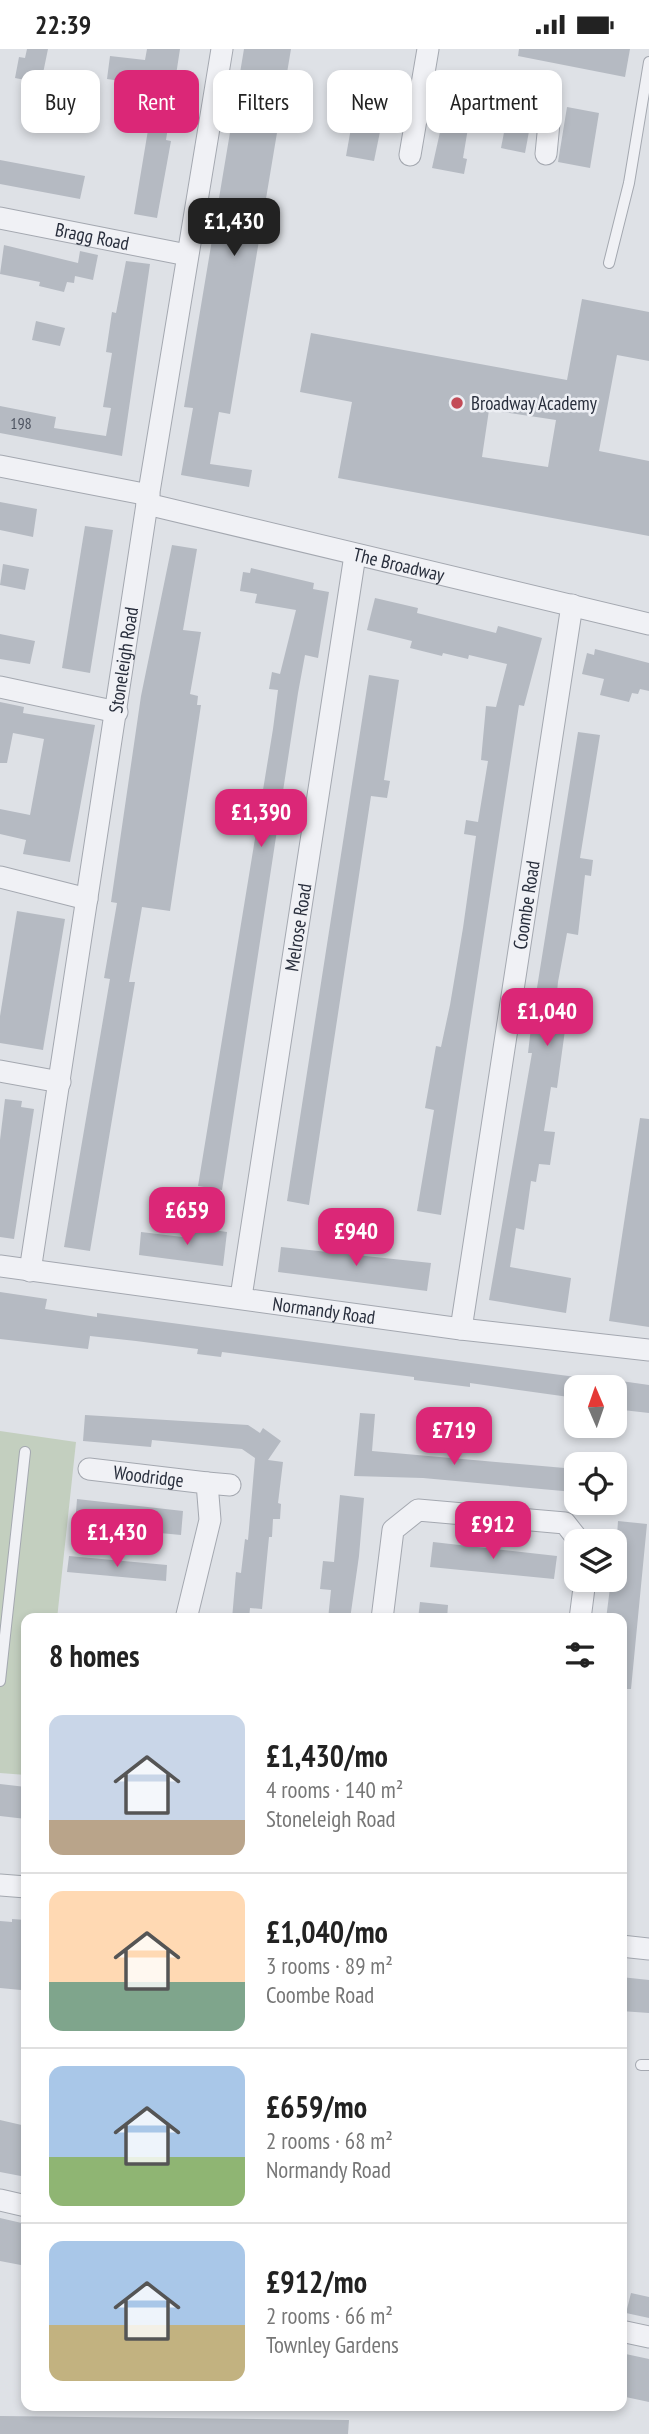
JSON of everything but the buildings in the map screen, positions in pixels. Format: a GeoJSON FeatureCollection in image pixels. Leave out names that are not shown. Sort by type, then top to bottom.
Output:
{"type":"FeatureCollection","features":[{"type":"Feature","properties":{"kind":"street","name":"Stoneleigh Road"},"geometry":{"type":"LineString","coordinates":[[30,1271],[148,500],[222,49]]}},
{"type":"Feature","properties":{"kind":"street"},"geometry":{"type":"LineString","coordinates":[[410,155],[428,49]]}},
{"type":"Feature","properties":{"kind":"street"},"geometry":{"type":"LineString","coordinates":[[422,92],[550,113],[546,154]]}},
{"type":"Feature","properties":{"kind":"street","name":"Bragg Road"},"geometry":{"type":"LineString","coordinates":[[0,218],[187,255]]}},
{"type":"Feature","properties":{"kind":"street","name":"The Broadway"},"geometry":{"type":"LineString","coordinates":[[0,466],[148,500],[355,555],[649,624]]}},
{"type":"Feature","properties":{"kind":"street","name":"Melrose Road"},"geometry":{"type":"LineString","coordinates":[[241,1297],[355,555]]}},
{"type":"Feature","properties":{"kind":"street","name":"Coombe Road"},"geometry":{"type":"LineString","coordinates":[[461,1329],[572,605]]}},
{"type":"Feature","properties":{"kind":"street"},"geometry":{"type":"LineString","coordinates":[[0,687],[117,712]]}},
{"type":"Feature","properties":{"kind":"street"},"geometry":{"type":"LineString","coordinates":[[0,877],[88,899]]}},
{"type":"Feature","properties":{"kind":"street"},"geometry":{"type":"LineString","coordinates":[[0,1071],[60,1082]]}},
{"type":"Feature","properties":{"kind":"street","name":"Normandy Road"},"geometry":{"type":"LineString","coordinates":[[0,1266],[461,1329],[649,1350]]}},
{"type":"Feature","properties":{"kind":"street","name":"Woodridge"},"geometry":{"type":"LineString","coordinates":[[89,1469],[230,1485]]}},
{"type":"Feature","properties":{"kind":"street","name":"Woodridge"},"geometry":{"type":"LineString","coordinates":[[187,1613],[210,1520],[207,1483]]}},
{"type":"Feature","properties":{"kind":"street"},"geometry":{"type":"LineString","coordinates":[[383,1613],[393,1530],[418,1510],[565,1523],[570,1529]]}},
{"type":"Feature","properties":{"kind":"street"},"geometry":{"type":"LineString","coordinates":[[581,1613],[583,1592]]}},
{"type":"Feature","properties":{"kind":"street"},"geometry":{"type":"LineString","coordinates":[[0,1885],[21,1887]]}},
{"type":"Feature","properties":{"kind":"street"},"geometry":{"type":"LineString","coordinates":[[627,1947],[649,1949]]}},
{"type":"Feature","properties":{"kind":"street"},"geometry":{"type":"LineString","coordinates":[[0,2200],[21,2205]]}},
{"type":"Feature","properties":{"kind":"street"},"geometry":{"type":"LineString","coordinates":[[627,2332],[649,2337]]}},
{"type":"Feature","properties":{"kind":"lane"},"geometry":{"type":"LineString","coordinates":[[609,263],[629,183],[649,62]]}},
{"type":"Feature","properties":{"kind":"lane"},"geometry":{"type":"LineString","coordinates":[[0,1682],[25,1452]]}},
{"type":"Feature","properties":{"kind":"green space"},"geometry":{"type":"Polygon","coordinates":[[[0,1431],[76,1442],[58,1613],[21,1613],[21,1775],[0,1773],[0,1431]]]}},
{"type":"Feature","properties":{"kind":"place","name":"Broadway Academy"},"geometry":{"type":"Point","coordinates":[457,403]}}]}
